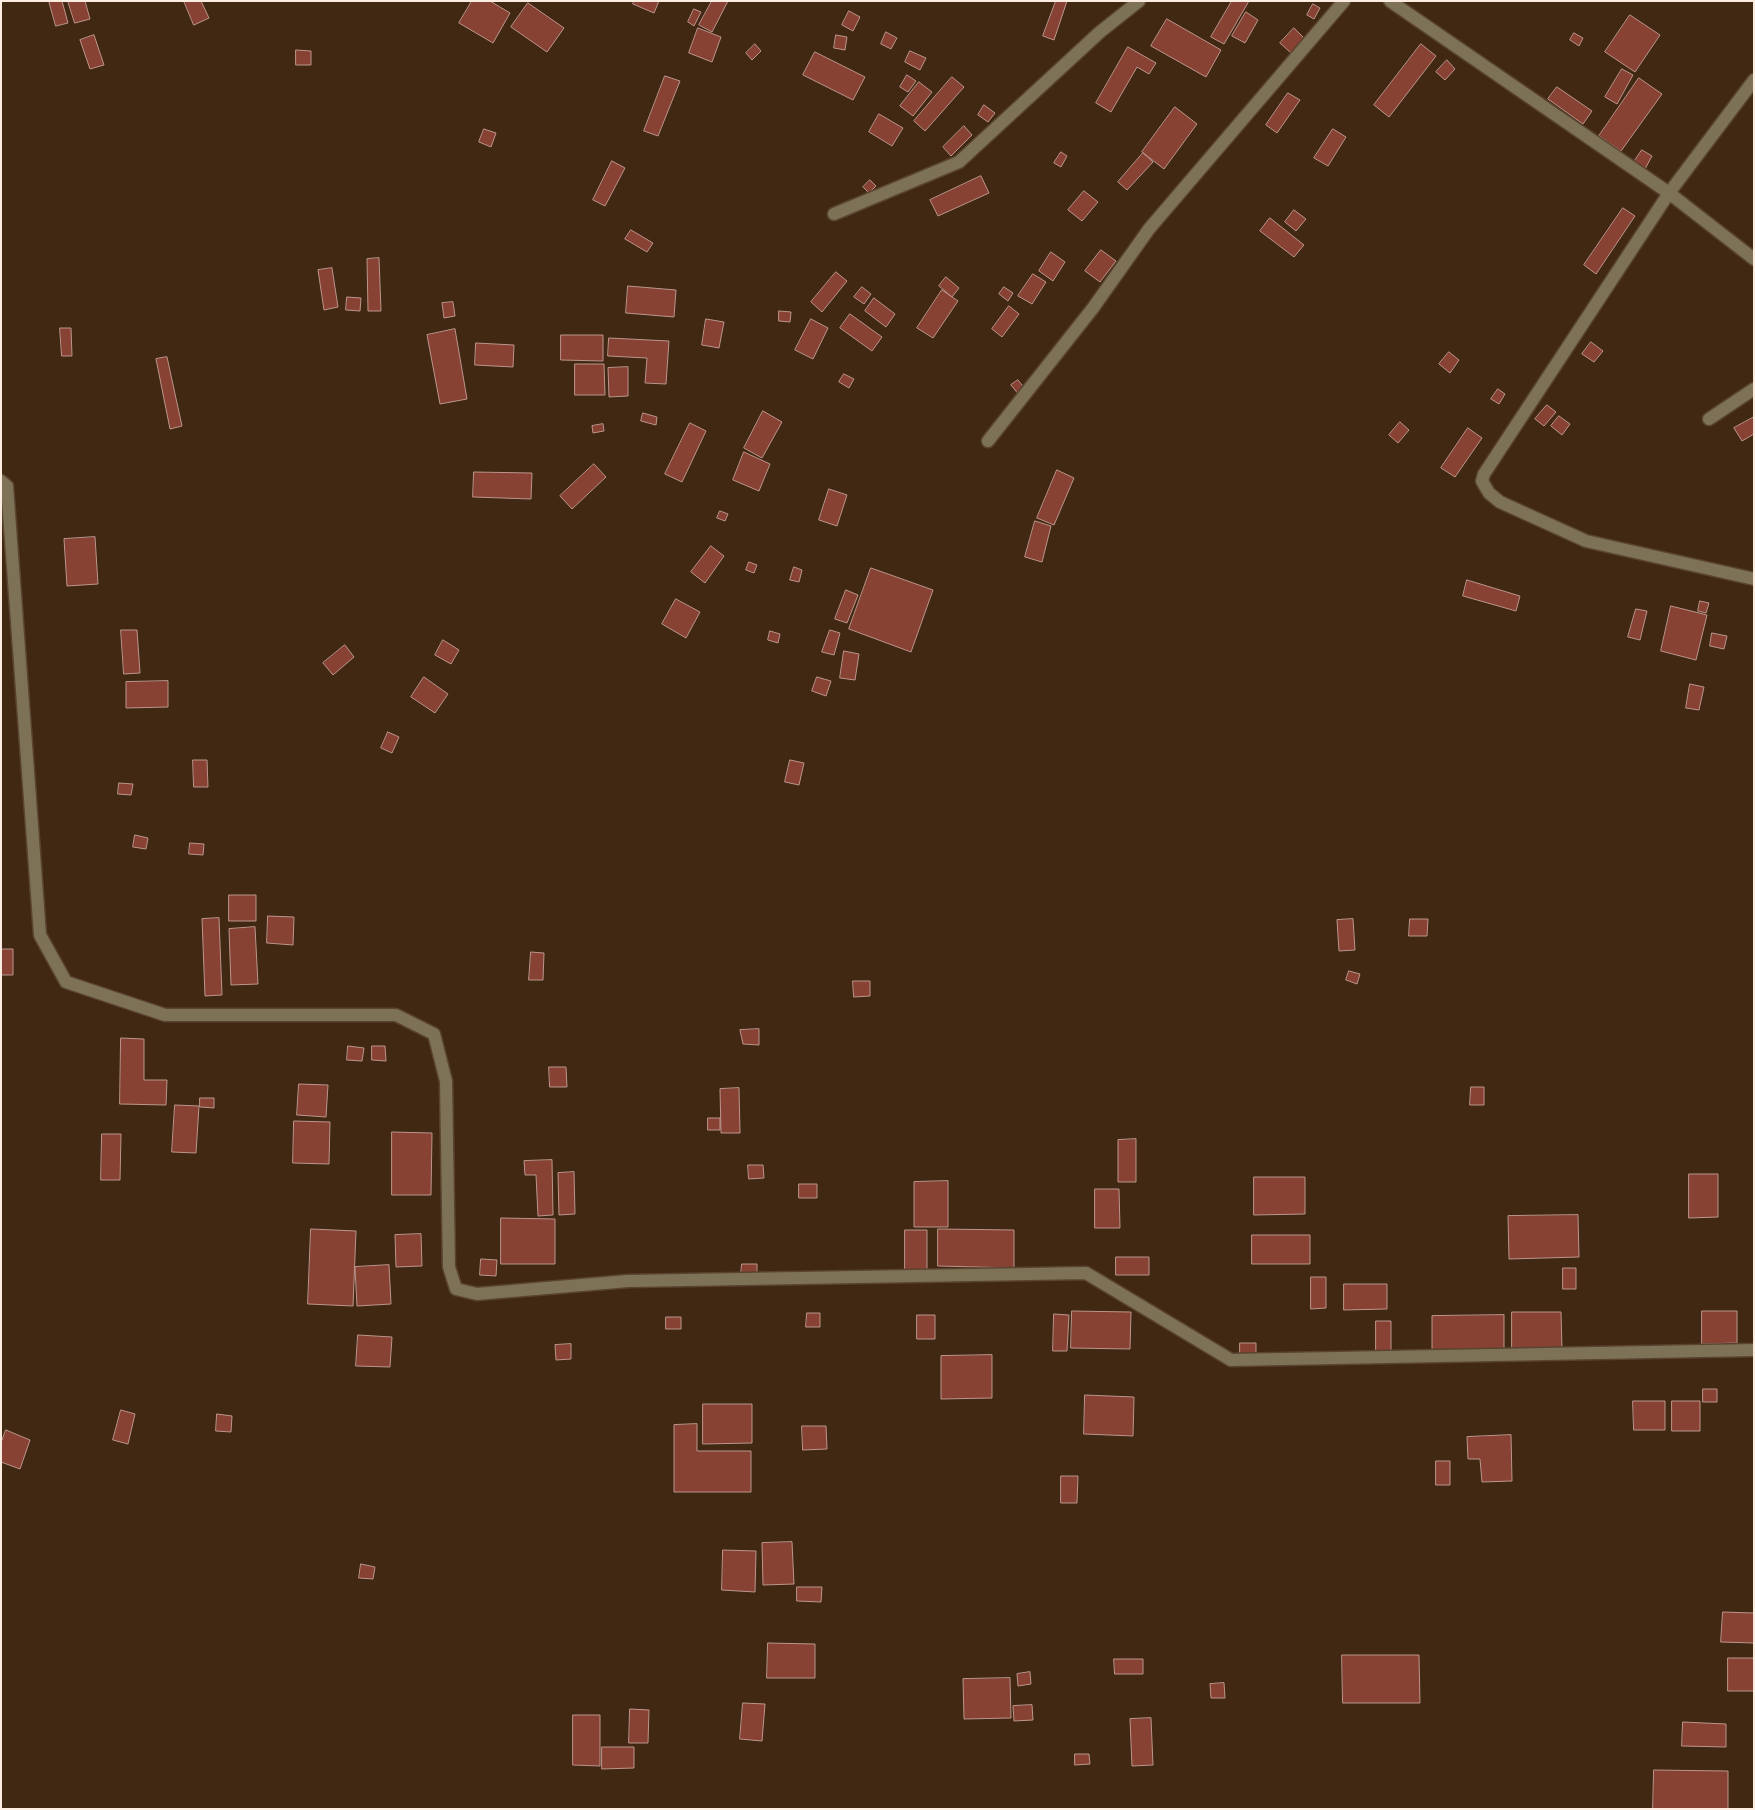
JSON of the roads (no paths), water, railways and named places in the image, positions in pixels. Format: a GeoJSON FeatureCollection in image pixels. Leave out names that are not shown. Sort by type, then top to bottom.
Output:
{"type":"FeatureCollection","features":[{"type":"Feature","properties":{"kind":"street"},"geometry":{"type":"LineString","coordinates":[[834,214],[959,162],[1100,32],[1139,1]]}},
{"type":"Feature","properties":{"kind":"street"},"geometry":{"type":"LineString","coordinates":[[988,441],[1093,308],[1149,229],[1344,1]]}},
{"type":"Feature","properties":{"kind":"street"},"geometry":{"type":"LineString","coordinates":[[1390,1],[1669,194],[1754,259]]}},
{"type":"Feature","properties":{"kind":"street"},"geometry":{"type":"LineString","coordinates":[[1754,80],[1669,194],[1484,474],[1482,481],[1489,493],[1500,502],[1586,541],[1754,579]]}},
{"type":"Feature","properties":{"kind":"street"},"geometry":{"type":"LineString","coordinates":[[1709,419],[1754,389]]}},
{"type":"Feature","properties":{"kind":"street"},"geometry":{"type":"LineString","coordinates":[[1,481],[7,486],[40,936],[66,982],[166,1015],[396,1015],[434,1034],[446,1081],[449,1267],[456,1289],[477,1294],[628,1281],[1086,1273],[1230,1360],[1754,1350]]}}]}
